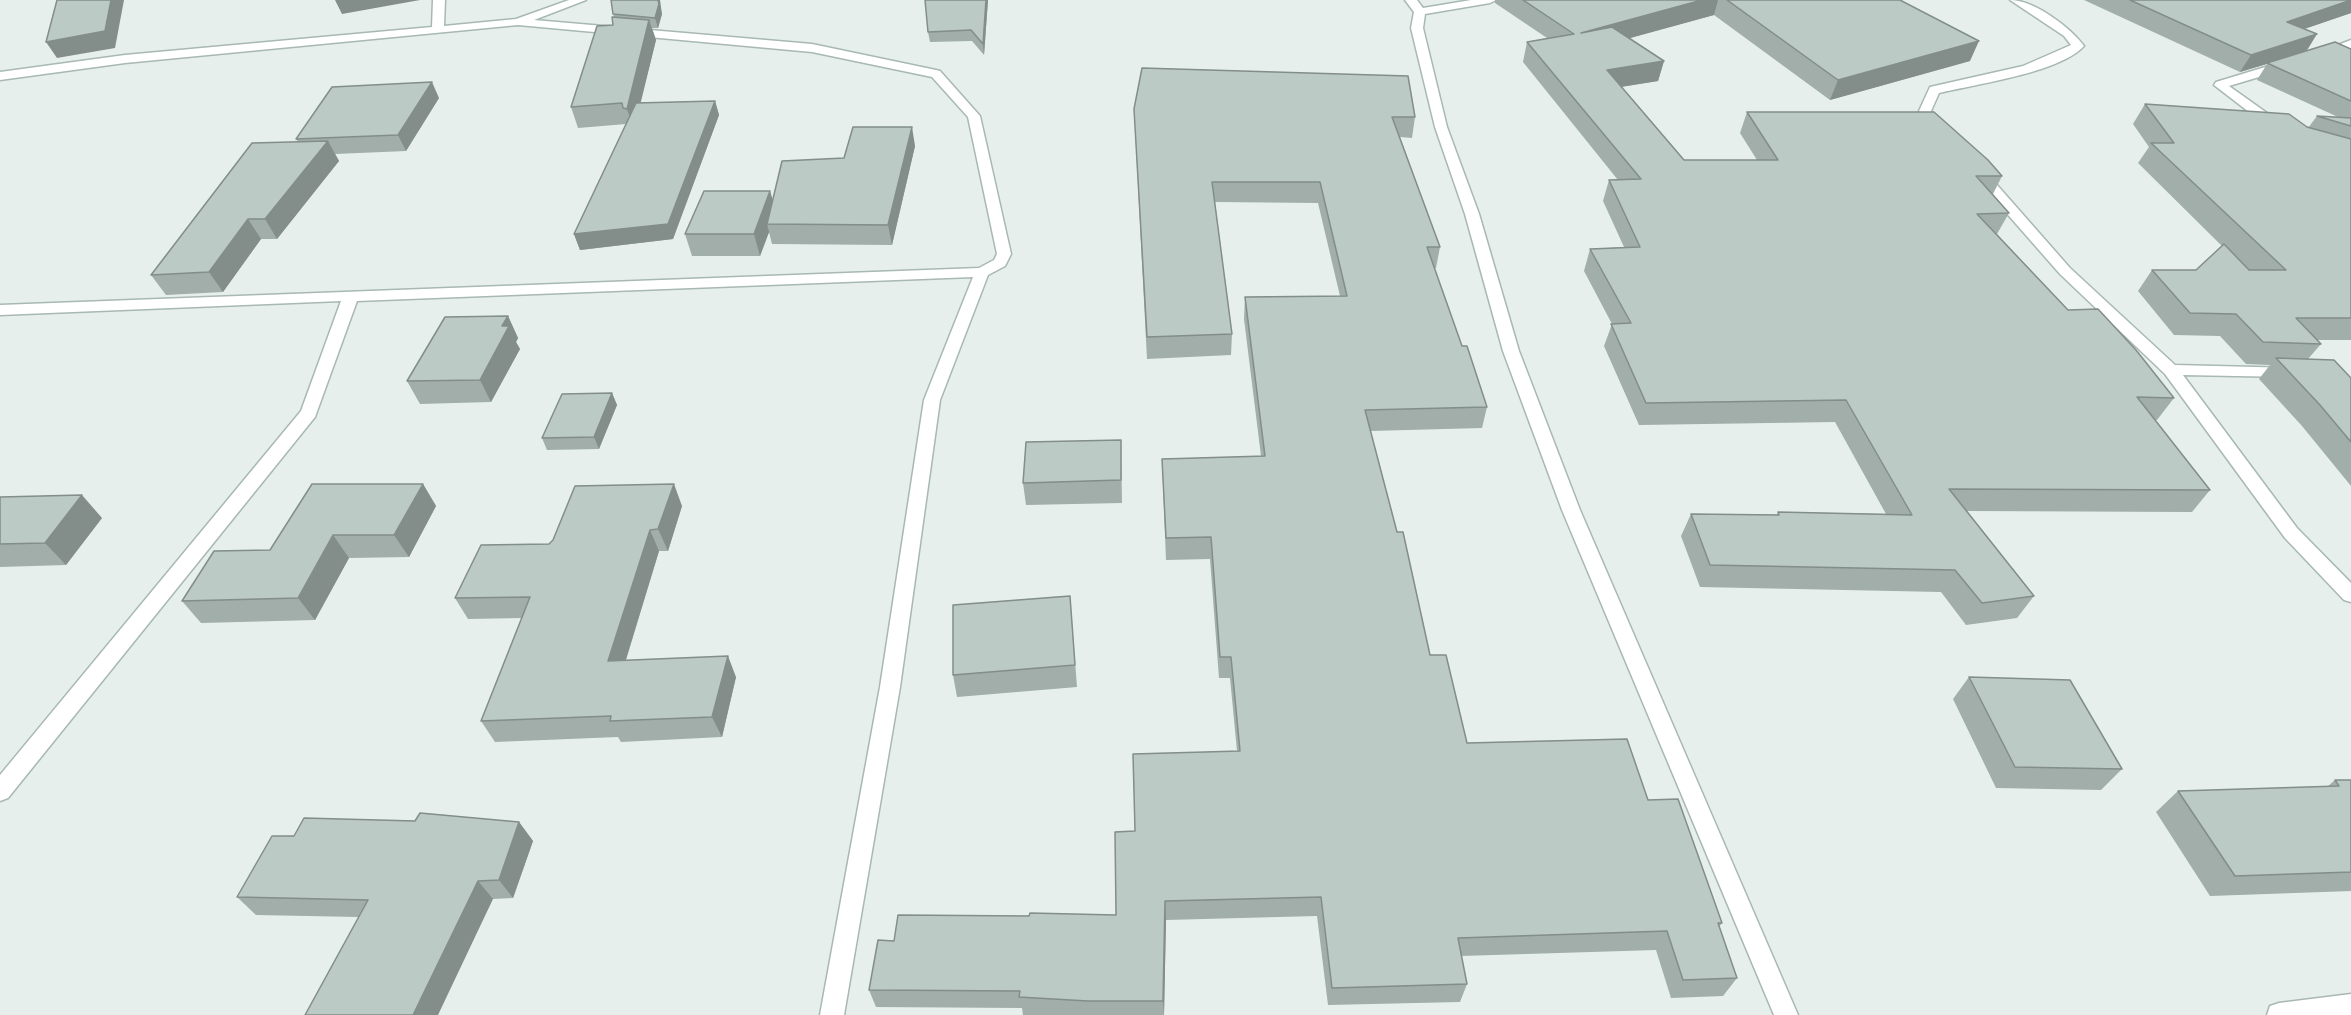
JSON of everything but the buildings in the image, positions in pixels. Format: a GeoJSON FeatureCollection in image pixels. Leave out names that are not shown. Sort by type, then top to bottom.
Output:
{"type":"FeatureCollection","features":[{"type":"Feature","properties":{"kind":"street"},"geometry":{"type":"LineString","coordinates":[[438,29],[439,0]]}},
{"type":"Feature","properties":{"kind":"street"},"geometry":{"type":"LineString","coordinates":[[518,22],[580,0]]}},
{"type":"Feature","properties":{"kind":"street"},"geometry":{"type":"LineString","coordinates":[[1490,0],[1415,6],[1417,28],[1441,127],[1472,214],[1511,351],[1571,510],[1786,1015]]}},
{"type":"Feature","properties":{"kind":"street"},"geometry":{"type":"LineString","coordinates":[[1948,138],[1925,111],[1934,90],[2021,70],[2068,53],[2078,46],[2068,34],[2016,0]]}},
{"type":"Feature","properties":{"kind":"street"},"geometry":{"type":"LineString","coordinates":[[0,76],[125,59],[518,22],[812,48],[936,74],[974,116],[1004,254],[1000,262],[982,272],[0,310]]}},
{"type":"Feature","properties":{"kind":"street"},"geometry":{"type":"LineString","coordinates":[[2289,136],[2220,85],[2351,44]]}},
{"type":"Feature","properties":{"kind":"street"},"geometry":{"type":"LineString","coordinates":[[1972,165],[2065,271],[2172,370],[2291,533],[2351,595]]}},
{"type":"Feature","properties":{"kind":"street"},"geometry":{"type":"LineString","coordinates":[[832,1015],[890,687],[932,400],[982,272]]}},
{"type":"Feature","properties":{"kind":"street"},"geometry":{"type":"LineString","coordinates":[[0,791],[309,413],[351,296]]}},
{"type":"Feature","properties":{"kind":"street"},"geometry":{"type":"LineString","coordinates":[[2172,370],[2303,372]]}},
{"type":"Feature","properties":{"kind":"street"},"geometry":{"type":"LineString","coordinates":[[2279,1015],[2351,1006]]}}]}
